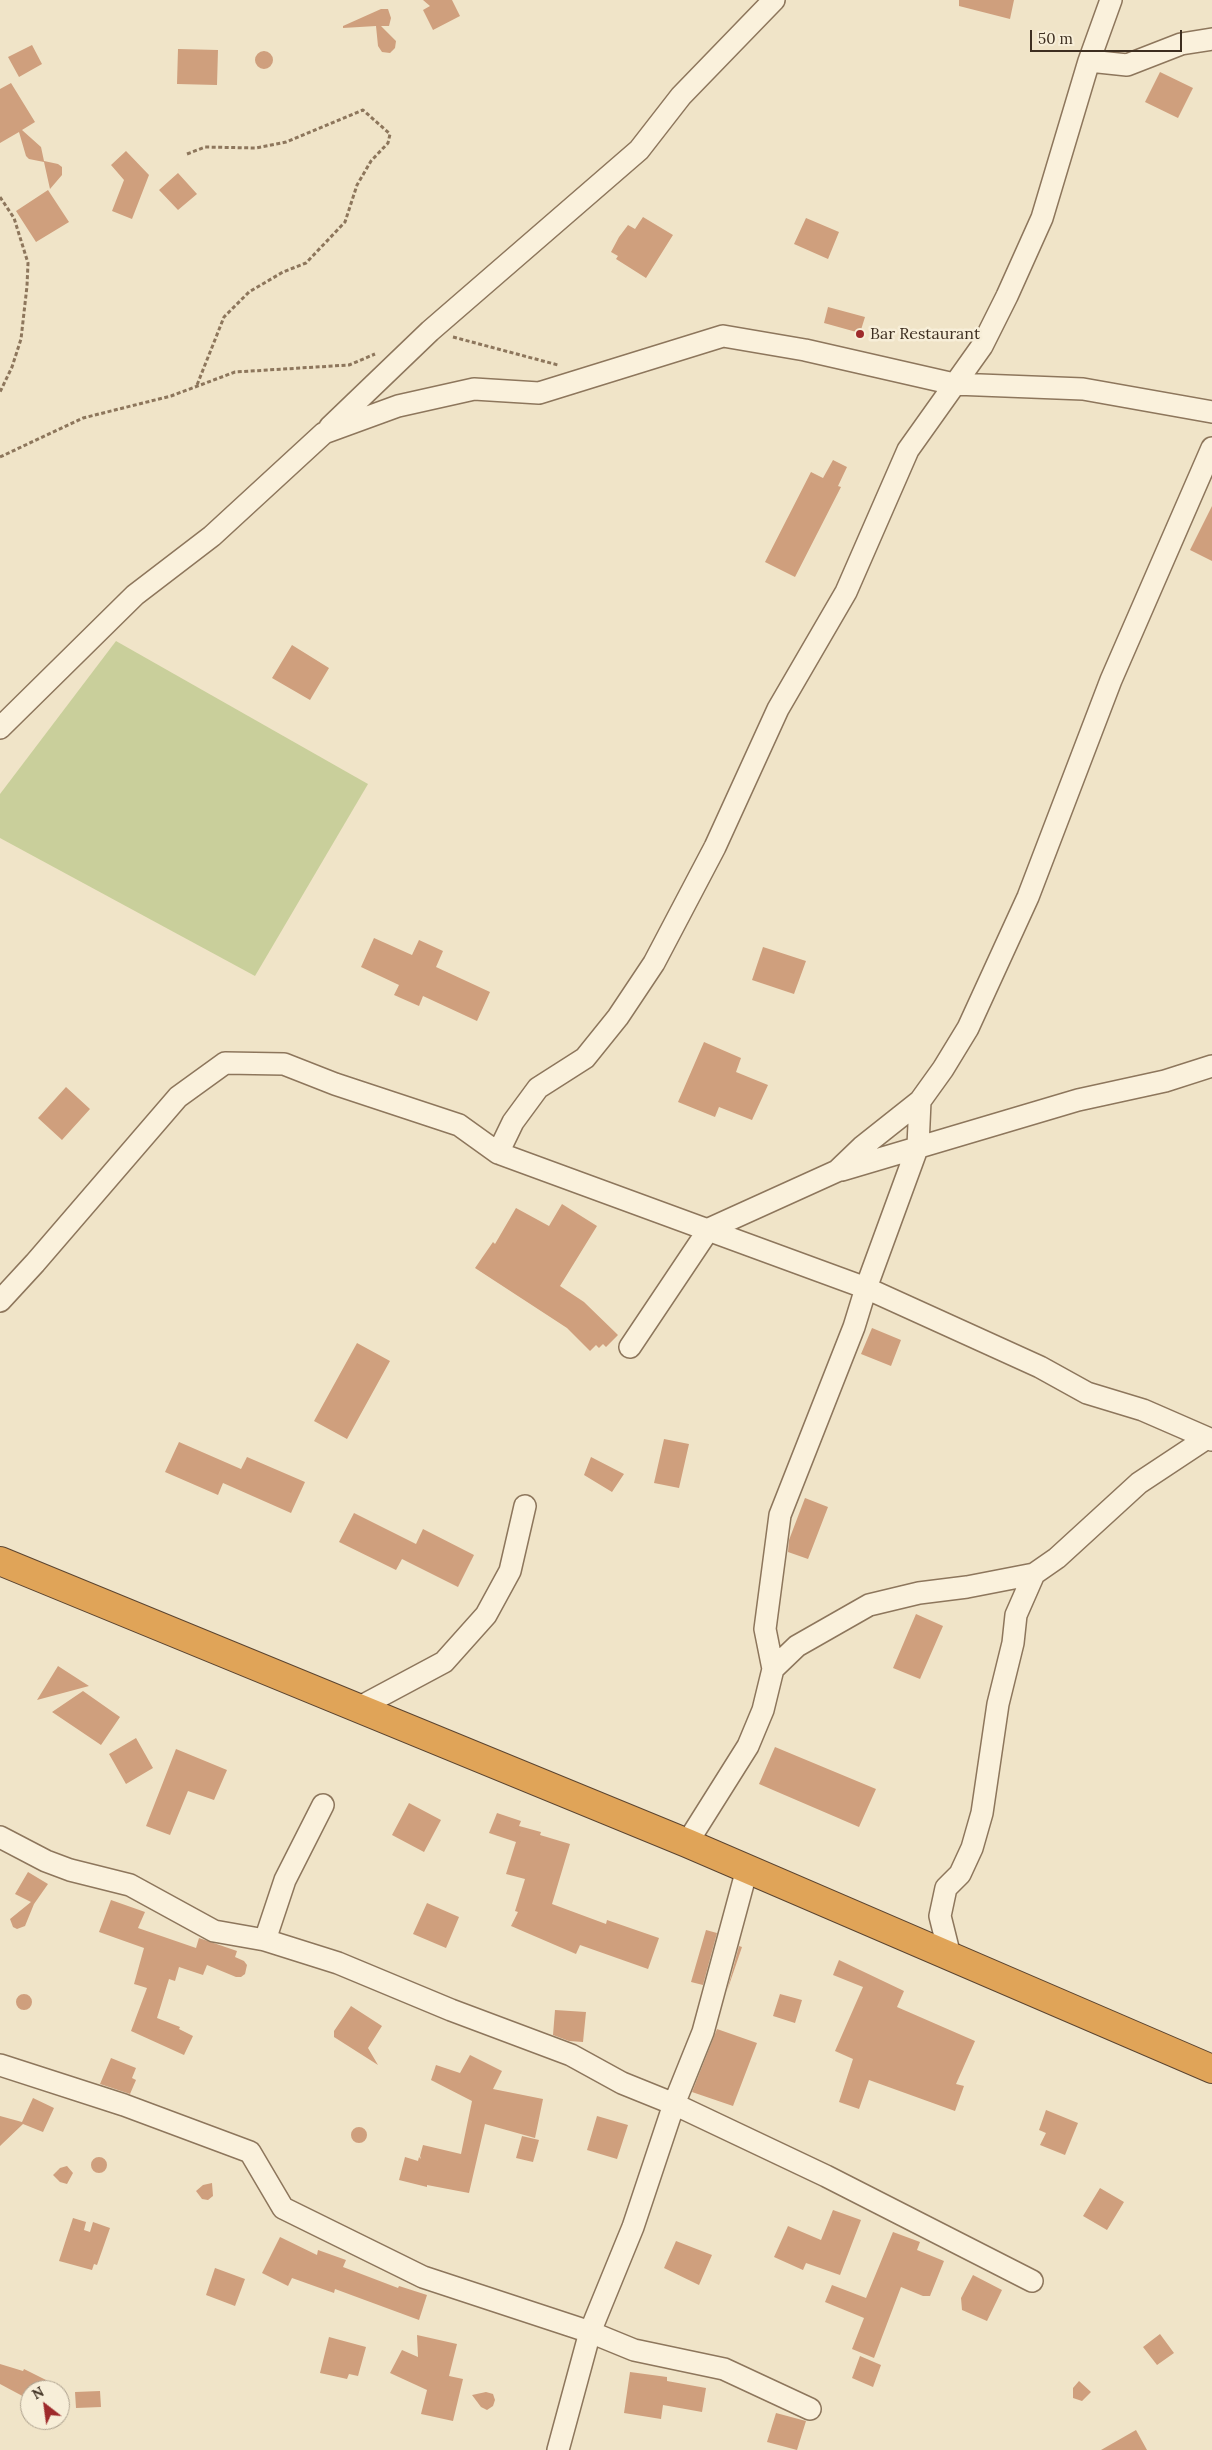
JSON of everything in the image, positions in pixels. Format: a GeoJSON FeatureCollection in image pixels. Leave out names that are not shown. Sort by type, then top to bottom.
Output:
{"type":"FeatureCollection","features":[{"type":"Feature","properties":{"kind":"highway"},"geometry":{"type":"LineString","coordinates":[[0,1560],[687,1843],[1212,2069]]}},
{"type":"Feature","properties":{"kind":"street"},"geometry":{"type":"LineString","coordinates":[[0,728],[134,595],[212,536],[324,433],[430,331],[639,150],[681,96],[774,0]]}},
{"type":"Feature","properties":{"kind":"street"},"geometry":{"type":"LineString","coordinates":[[498,1153],[512,1122],[538,1088],[585,1058],[618,1017],[654,963],[715,847],[778,709],[846,592],[908,450],[982,346],[1042,218],[1089,61],[1111,0]]}},
{"type":"Feature","properties":{"kind":"street"},"geometry":{"type":"LineString","coordinates":[[1089,61],[1127,65],[1181,44],[1212,39]]}},
{"type":"Feature","properties":{"kind":"street"},"geometry":{"type":"LineString","coordinates":[[324,433],[398,406],[474,389],[539,393],[723,336],[805,350],[954,384],[1083,389],[1212,412]]}},
{"type":"Feature","properties":{"kind":"street"},"geometry":{"type":"LineString","coordinates":[[837,1171],[862,1147],[920,1101],[968,1028],[1028,897],[1111,680],[1212,448]]}},
{"type":"Feature","properties":{"kind":"street"},"geometry":{"type":"LineString","coordinates":[[0,1301],[36,1263],[178,1097],[225,1063],[284,1064],[335,1084],[459,1125],[498,1153],[866,1288],[1040,1367],[1087,1393],[1143,1410],[1210,1439]]}},
{"type":"Feature","properties":{"kind":"street"},"geometry":{"type":"LineString","coordinates":[[630,1347],[709,1229],[837,1171],[1078,1100],[1165,1081],[1212,1066]]}},
{"type":"Feature","properties":{"kind":"street"},"geometry":{"type":"LineString","coordinates":[[687,1843],[748,1746],[763,1710],[773,1670],[765,1629],[780,1515],[854,1328],[866,1288],[918,1146],[920,1101]]}},
{"type":"Feature","properties":{"kind":"street"},"geometry":{"type":"LineString","coordinates":[[773,1670],[797,1646],[869,1604],[918,1593],[967,1587],[1034,1574],[1057,1558],[1139,1483],[1210,1439]]}},
{"type":"Feature","properties":{"kind":"street"},"geometry":{"type":"LineString","coordinates":[[358,1708],[444,1662],[486,1615],[510,1570],[525,1506]]}},
{"type":"Feature","properties":{"kind":"street"},"geometry":{"type":"LineString","coordinates":[[950,1956],[940,1916],[946,1888],[960,1874],[972,1848],[982,1813],[998,1704],[1013,1643],[1016,1615],[1034,1574]]}},
{"type":"Feature","properties":{"kind":"street"},"geometry":{"type":"LineString","coordinates":[[265,1940],[285,1880],[323,1805]]}},
{"type":"Feature","properties":{"kind":"street"},"geometry":{"type":"LineString","coordinates":[[0,1837],[62,1867],[130,1885],[214,1931],[265,1940],[338,1963],[451,2010],[571,2055],[622,2082],[674,2104],[826,2176],[1032,2281]]}},
{"type":"Feature","properties":{"kind":"street"},"geometry":{"type":"LineString","coordinates":[[558,2450],[590,2332],[633,2227],[674,2104],[703,2032],[747,1869]]}},
{"type":"Feature","properties":{"kind":"street"},"geometry":{"type":"LineString","coordinates":[[0,2065],[124,2105],[250,2152],[283,2208],[423,2277],[590,2332],[634,2350],[724,2369],[810,2409]]}},
{"type":"Feature","properties":{"kind":"path"},"geometry":{"type":"LineString","coordinates":[[187,154],[205,147],[256,148],[286,142],[363,110],[390,134],[388,143],[371,161],[357,185],[345,222],[306,263],[282,272],[249,292],[224,317],[197,386]]}},
{"type":"Feature","properties":{"kind":"path"},"geometry":{"type":"LineString","coordinates":[[0,197],[14,218],[26,254],[28,270],[21,339],[12,366],[0,392]]}},
{"type":"Feature","properties":{"kind":"path"},"geometry":{"type":"LineString","coordinates":[[430,331],[595,375]]}},
{"type":"Feature","properties":{"kind":"path"},"geometry":{"type":"LineString","coordinates":[[0,457],[83,418],[170,396],[235,372],[349,365],[376,353]]}},
{"type":"Feature","properties":{"kind":"green space"},"geometry":{"type":"Polygon","coordinates":[[[116,641],[368,784],[255,976],[0,838],[0,794],[116,641]]]}},
{"type":"Feature","properties":{"kind":"building"},"geometry":{"type":"Polygon","coordinates":[[[423,0],[452,0],[460,16],[433,30],[423,10],[430,6],[423,0]]]}},
{"type":"Feature","properties":{"kind":"building"},"geometry":{"type":"Polygon","coordinates":[[[959,0],[1014,0],[1010,19],[959,6],[959,0]]]}},
{"type":"Feature","properties":{"kind":"building"},"geometry":{"type":"Polygon","coordinates":[[[381,9],[388,9],[391,18],[389,26],[381,26],[396,41],[395,48],[390,53],[382,52],[378,46],[376,26],[343,28],[343,26],[381,9]]]}},
{"type":"Feature","properties":{"kind":"building"},"geometry":{"type":"Polygon","coordinates":[[[32,45],[42,64],[19,77],[8,57],[32,45]]]}},
{"type":"Feature","properties":{"kind":"building"},"geometry":{"type":"Polygon","coordinates":[[[178,49],[218,50],[217,85],[177,84],[178,49]]]}},
{"type":"Feature","properties":{"kind":"building"},"geometry":{"type":"Polygon","coordinates":[[[260,51],[268,51],[273,56],[271,67],[260,69],[255,64],[255,56],[260,51]]]}},
{"type":"Feature","properties":{"kind":"building"},"geometry":{"type":"Polygon","coordinates":[[[1160,72],[1193,88],[1178,118],[1145,102],[1160,72]]]}},
{"type":"Feature","properties":{"kind":"building"},"geometry":{"type":"Polygon","coordinates":[[[11,83],[35,122],[22,130],[41,147],[44,161],[58,164],[62,167],[62,175],[50,189],[44,162],[29,159],[26,156],[19,132],[0,143],[0,89],[11,83]]]}},
{"type":"Feature","properties":{"kind":"building"},"geometry":{"type":"Polygon","coordinates":[[[126,151],[149,175],[132,219],[112,211],[124,180],[111,165],[126,151]]]}},
{"type":"Feature","properties":{"kind":"building"},"geometry":{"type":"Polygon","coordinates":[[[178,173],[197,194],[178,210],[159,190],[178,173]]]}},
{"type":"Feature","properties":{"kind":"building"},"geometry":{"type":"Polygon","coordinates":[[[48,190],[69,222],[36,242],[16,211],[48,190]]]}},
{"type":"Feature","properties":{"kind":"building"},"geometry":{"type":"Polygon","coordinates":[[[643,217],[673,235],[646,278],[616,259],[618,256],[611,252],[628,225],[635,229],[643,217]]]}},
{"type":"Feature","properties":{"kind":"building"},"geometry":{"type":"Polygon","coordinates":[[[806,218],[839,232],[828,259],[794,244],[806,218]]]}},
{"type":"Feature","properties":{"kind":"building"},"geometry":{"type":"Polygon","coordinates":[[[828,307],[865,317],[860,333],[824,323],[828,307]]]}},
{"type":"Feature","properties":{"kind":"building"},"geometry":{"type":"Polygon","coordinates":[[[833,460],[847,467],[838,486],[841,487],[795,577],[765,562],[811,472],[823,478],[833,460]]]}},
{"type":"Feature","properties":{"kind":"building"},"geometry":{"type":"Polygon","coordinates":[[[1212,506],[1212,561],[1190,550],[1212,506]]]}},
{"type":"Feature","properties":{"kind":"building"},"geometry":{"type":"Polygon","coordinates":[[[292,645],[329,668],[310,700],[272,678],[292,645]]]}},
{"type":"Feature","properties":{"kind":"building"},"geometry":{"type":"Polygon","coordinates":[[[374,938],[412,955],[419,940],[443,951],[436,967],[490,992],[477,1021],[423,996],[419,1006],[394,995],[399,985],[361,967],[374,938]]]}},
{"type":"Feature","properties":{"kind":"building"},"geometry":{"type":"Polygon","coordinates":[[[763,947],[806,961],[794,994],[752,980],[763,947]]]}},
{"type":"Feature","properties":{"kind":"building"},"geometry":{"type":"Polygon","coordinates":[[[704,1042],[741,1058],[736,1072],[768,1085],[752,1120],[719,1107],[715,1117],[678,1102],[704,1042]]]}},
{"type":"Feature","properties":{"kind":"building"},"geometry":{"type":"Polygon","coordinates":[[[66,1087],[90,1109],[62,1140],[38,1118],[66,1087]]]}},
{"type":"Feature","properties":{"kind":"building"},"geometry":{"type":"Polygon","coordinates":[[[562,1204],[597,1226],[560,1286],[584,1302],[618,1335],[606,1347],[603,1344],[599,1348],[596,1345],[590,1351],[567,1328],[475,1268],[493,1242],[495,1244],[516,1208],[549,1226],[562,1204]]]}},
{"type":"Feature","properties":{"kind":"building"},"geometry":{"type":"Polygon","coordinates":[[[872,1328],[901,1340],[891,1366],[861,1354],[872,1328]]]}},
{"type":"Feature","properties":{"kind":"building"},"geometry":{"type":"Polygon","coordinates":[[[357,1343],[390,1361],[347,1439],[314,1421],[357,1343]]]}},
{"type":"Feature","properties":{"kind":"building"},"geometry":{"type":"Polygon","coordinates":[[[664,1439],[689,1444],[679,1488],[654,1483],[664,1439]]]}},
{"type":"Feature","properties":{"kind":"building"},"geometry":{"type":"Polygon","coordinates":[[[179,1442],[241,1469],[247,1457],[305,1482],[291,1513],[223,1483],[218,1495],[165,1472],[179,1442]]]}},
{"type":"Feature","properties":{"kind":"building"},"geometry":{"type":"Polygon","coordinates":[[[591,1457],[624,1474],[612,1492],[584,1475],[591,1457]]]}},
{"type":"Feature","properties":{"kind":"building"},"geometry":{"type":"Polygon","coordinates":[[[805,1498],[828,1507],[808,1559],[788,1552],[789,1540],[805,1498]]]}},
{"type":"Feature","properties":{"kind":"building"},"geometry":{"type":"Polygon","coordinates":[[[354,1513],[416,1544],[423,1529],[474,1555],[458,1587],[402,1559],[396,1570],[339,1542],[354,1513]]]}},
{"type":"Feature","properties":{"kind":"building"},"geometry":{"type":"Polygon","coordinates":[[[916,1614],[943,1626],[920,1679],[893,1668],[916,1614]]]}},
{"type":"Feature","properties":{"kind":"building"},"geometry":{"type":"Polygon","coordinates":[[[58,1666],[89,1686],[37,1700],[58,1666]]]}},
{"type":"Feature","properties":{"kind":"building"},"geometry":{"type":"Polygon","coordinates":[[[83,1691],[120,1717],[101,1745],[52,1712],[83,1691]]]}},
{"type":"Feature","properties":{"kind":"building"},"geometry":{"type":"Polygon","coordinates":[[[136,1738],[153,1768],[126,1784],[109,1754],[136,1738]]]}},
{"type":"Feature","properties":{"kind":"building"},"geometry":{"type":"Polygon","coordinates":[[[775,1747],[876,1789],[859,1827],[759,1784],[775,1747]]]}},
{"type":"Feature","properties":{"kind":"building"},"geometry":{"type":"Polygon","coordinates":[[[176,1749],[227,1770],[214,1800],[188,1791],[170,1835],[146,1826],[176,1749]]]}},
{"type":"Feature","properties":{"kind":"building"},"geometry":{"type":"Polygon","coordinates":[[[409,1803],[441,1820],[424,1852],[392,1835],[409,1803]]]}},
{"type":"Feature","properties":{"kind":"building"},"geometry":{"type":"Polygon","coordinates":[[[497,1813],[521,1821],[519,1826],[541,1832],[540,1835],[570,1844],[552,1904],[606,1924],[607,1920],[659,1938],[648,1969],[580,1945],[576,1954],[511,1926],[518,1912],[515,1911],[525,1879],[506,1874],[516,1842],[489,1833],[497,1813]]]}},
{"type":"Feature","properties":{"kind":"building"},"geometry":{"type":"Polygon","coordinates":[[[28,1872],[48,1884],[34,1904],[25,1926],[17,1929],[13,1927],[10,1919],[31,1902],[15,1894],[28,1872]]]}},
{"type":"Feature","properties":{"kind":"building"},"geometry":{"type":"Polygon","coordinates":[[[111,1900],[145,1912],[138,1928],[196,1948],[199,1938],[237,1951],[235,1957],[244,1961],[247,1965],[245,1974],[241,1977],[236,1977],[207,1965],[203,1975],[179,1967],[175,1981],[169,1979],[157,2018],[180,2027],[179,2029],[193,2036],[184,2055],[131,2031],[147,1988],[134,1984],[144,1948],[99,1932],[111,1900]]]}},
{"type":"Feature","properties":{"kind":"building"},"geometry":{"type":"Polygon","coordinates":[[[427,1903],[459,1917],[446,1948],[413,1934],[427,1903]]]}},
{"type":"Feature","properties":{"kind":"building"},"geometry":{"type":"Polygon","coordinates":[[[706,1930],[717,1933],[703,1985],[691,1982],[706,1930]]]}},
{"type":"Feature","properties":{"kind":"building"},"geometry":{"type":"Polygon","coordinates":[[[739,1946],[742,1947],[727,1991],[739,1946]]]}},
{"type":"Feature","properties":{"kind":"building"},"geometry":{"type":"Polygon","coordinates":[[[839,1960],[904,1991],[897,2007],[975,2041],[956,2084],[964,2086],[955,2111],[869,2080],[859,2109],[839,2102],[853,2059],[835,2051],[863,1987],[833,1975],[839,1960]]]}},
{"type":"Feature","properties":{"kind":"building"},"geometry":{"type":"Polygon","coordinates":[[[21,1994],[27,1994],[32,1999],[30,2008],[21,2010],[16,2005],[16,1999],[21,1994]]]}},
{"type":"Feature","properties":{"kind":"building"},"geometry":{"type":"Polygon","coordinates":[[[780,1994],[802,2000],[795,2023],[773,2016],[780,1994]]]}},
{"type":"Feature","properties":{"kind":"building"},"geometry":{"type":"Polygon","coordinates":[[[351,2006],[382,2026],[368,2048],[378,2065],[334,2037],[334,2031],[351,2006]]]}},
{"type":"Feature","properties":{"kind":"building"},"geometry":{"type":"Polygon","coordinates":[[[555,2010],[586,2012],[583,2042],[569,2041],[553,2035],[555,2010]]]}},
{"type":"Feature","properties":{"kind":"building"},"geometry":{"type":"Polygon","coordinates":[[[717,2029],[757,2043],[733,2106],[692,2092],[717,2029]]]}},
{"type":"Feature","properties":{"kind":"building"},"geometry":{"type":"Polygon","coordinates":[[[470,2055],[502,2071],[493,2089],[543,2099],[535,2138],[485,2124],[469,2193],[427,2185],[427,2187],[399,2180],[405,2157],[418,2161],[419,2157],[421,2159],[423,2145],[461,2154],[472,2101],[431,2080],[436,2065],[460,2073],[470,2055]]]}},
{"type":"Feature","properties":{"kind":"building"},"geometry":{"type":"Polygon","coordinates":[[[111,2058],[136,2068],[132,2078],[136,2080],[130,2094],[100,2084],[111,2058]]]}},
{"type":"Feature","properties":{"kind":"building"},"geometry":{"type":"Polygon","coordinates":[[[33,2098],[54,2108],[43,2132],[23,2124],[0,2146],[0,2116],[22,2122],[33,2098]]]}},
{"type":"Feature","properties":{"kind":"building"},"geometry":{"type":"Polygon","coordinates":[[[1046,2110],[1078,2123],[1065,2155],[1040,2145],[1046,2133],[1039,2130],[1046,2110]]]}},
{"type":"Feature","properties":{"kind":"building"},"geometry":{"type":"Polygon","coordinates":[[[597,2116],[628,2125],[617,2159],[587,2150],[597,2116]]]}},
{"type":"Feature","properties":{"kind":"building"},"geometry":{"type":"Polygon","coordinates":[[[356,2127],[362,2127],[367,2132],[365,2141],[356,2143],[351,2138],[351,2132],[356,2127]]]}},
{"type":"Feature","properties":{"kind":"building"},"geometry":{"type":"Polygon","coordinates":[[[522,2136],[539,2140],[533,2162],[516,2158],[522,2136]]]}},
{"type":"Feature","properties":{"kind":"building"},"geometry":{"type":"Polygon","coordinates":[[[96,2157],[102,2157],[107,2162],[105,2171],[96,2173],[91,2168],[91,2162],[96,2157]]]}},
{"type":"Feature","properties":{"kind":"building"},"geometry":{"type":"Polygon","coordinates":[[[67,2166],[73,2173],[67,2184],[60,2182],[53,2175],[60,2168],[67,2166]]]}},
{"type":"Feature","properties":{"kind":"building"},"geometry":{"type":"Polygon","coordinates":[[[212,2183],[213,2196],[208,2200],[202,2199],[196,2191],[203,2185],[212,2183]]]}},
{"type":"Feature","properties":{"kind":"building"},"geometry":{"type":"Polygon","coordinates":[[[1100,2188],[1124,2202],[1107,2230],[1083,2216],[1100,2188]]]}},
{"type":"Feature","properties":{"kind":"building"},"geometry":{"type":"Polygon","coordinates":[[[833,2210],[861,2220],[840,2275],[806,2263],[803,2270],[774,2257],[788,2226],[821,2240],[833,2210]]]}},
{"type":"Feature","properties":{"kind":"building"},"geometry":{"type":"Polygon","coordinates":[[[73,2218],[86,2222],[84,2230],[90,2232],[93,2222],[110,2228],[97,2265],[94,2264],[92,2270],[59,2261],[73,2218]]]}},
{"type":"Feature","properties":{"kind":"building"},"geometry":{"type":"Polygon","coordinates":[[[893,2232],[920,2242],[917,2250],[944,2261],[930,2296],[923,2296],[901,2287],[874,2358],[852,2349],[864,2318],[825,2302],[832,2285],[866,2298],[893,2232]]]}},
{"type":"Feature","properties":{"kind":"building"},"geometry":{"type":"Polygon","coordinates":[[[280,2237],[317,2255],[318,2250],[346,2260],[343,2267],[398,2288],[399,2286],[427,2295],[419,2320],[335,2289],[334,2293],[292,2278],[288,2286],[262,2273],[280,2237]]]}},
{"type":"Feature","properties":{"kind":"building"},"geometry":{"type":"Polygon","coordinates":[[[676,2241],[712,2255],[699,2285],[664,2268],[676,2241]]]}},
{"type":"Feature","properties":{"kind":"building"},"geometry":{"type":"Polygon","coordinates":[[[215,2268],[245,2279],[235,2306],[206,2295],[215,2268]]]}},
{"type":"Feature","properties":{"kind":"building"},"geometry":{"type":"Polygon","coordinates":[[[973,2275],[1002,2290],[987,2321],[962,2310],[961,2298],[973,2275]]]}},
{"type":"Feature","properties":{"kind":"building"},"geometry":{"type":"Polygon","coordinates":[[[1160,2334],[1174,2353],[1157,2365],[1143,2347],[1160,2334]]]}},
{"type":"Feature","properties":{"kind":"building"},"geometry":{"type":"Polygon","coordinates":[[[417,2335],[457,2344],[449,2376],[463,2379],[453,2421],[421,2414],[427,2390],[390,2373],[402,2350],[418,2357],[417,2335]]]}},
{"type":"Feature","properties":{"kind":"building"},"geometry":{"type":"Polygon","coordinates":[[[329,2337],[366,2347],[358,2376],[349,2374],[347,2379],[320,2373],[329,2337]]]}},
{"type":"Feature","properties":{"kind":"building"},"geometry":{"type":"Polygon","coordinates":[[[860,2356],[881,2365],[873,2387],[852,2378],[860,2356]]]}},
{"type":"Feature","properties":{"kind":"building"},"geometry":{"type":"Polygon","coordinates":[[[0,2364],[23,2371],[24,2369],[46,2380],[20,2380],[20,2395],[0,2384],[0,2364]]]}},
{"type":"Feature","properties":{"kind":"building"},"geometry":{"type":"Polygon","coordinates":[[[630,2372],[667,2377],[667,2381],[706,2388],[702,2412],[663,2405],[661,2419],[624,2413],[630,2372]]]}},
{"type":"Feature","properties":{"kind":"building"},"geometry":{"type":"Polygon","coordinates":[[[1079,2381],[1091,2392],[1082,2401],[1073,2398],[1073,2388],[1079,2381]]]}},
{"type":"Feature","properties":{"kind":"building"},"geometry":{"type":"Polygon","coordinates":[[[100,2391],[101,2407],[76,2408],[75,2392],[100,2391]]]}},
{"type":"Feature","properties":{"kind":"building"},"geometry":{"type":"Polygon","coordinates":[[[486,2392],[493,2394],[495,2400],[493,2406],[487,2410],[481,2407],[472,2395],[486,2392]]]}},
{"type":"Feature","properties":{"kind":"building"},"geometry":{"type":"Polygon","coordinates":[[[776,2413],[806,2421],[797,2450],[767,2442],[776,2413]]]}},
{"type":"Feature","properties":{"kind":"building"},"geometry":{"type":"Polygon","coordinates":[[[1136,2430],[1147,2450],[1101,2450],[1136,2430]]]}},
{"type":"Feature","properties":{"kind":"place","name":"Bar Restaurant"},"geometry":{"type":"Point","coordinates":[860,334]}}]}
